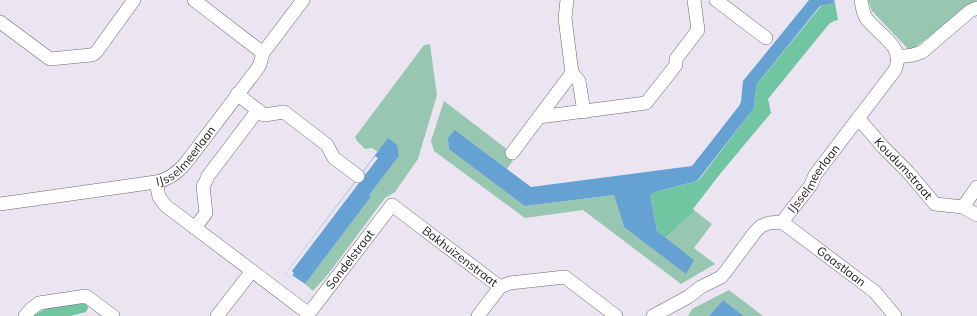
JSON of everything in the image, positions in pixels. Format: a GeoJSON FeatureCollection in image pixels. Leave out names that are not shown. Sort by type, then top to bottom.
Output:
{"type":"FeatureCollection","features":[{"type":"Feature","properties":{"kind":"street"},"geometry":{"type":"LineString","coordinates":[[0,22],[50,60],[94,54],[134,0]]}},
{"type":"Feature","properties":{"kind":"street"},"geometry":{"type":"LineString","coordinates":[[194,0],[263,53]]}},
{"type":"Feature","properties":{"kind":"street","name":"IJsselmeerlaan"},"geometry":{"type":"LineString","coordinates":[[0,204],[156,182],[167,179],[181,168],[260,64],[263,53],[303,0]]}},
{"type":"Feature","properties":{"kind":"street"},"geometry":{"type":"LineString","coordinates":[[567,0],[564,18],[572,73],[580,81],[584,112]]}},
{"type":"Feature","properties":{"kind":"street"},"geometry":{"type":"LineString","coordinates":[[539,117],[646,103],[676,64],[676,59],[698,30],[694,0]]}},
{"type":"Feature","properties":{"kind":"street"},"geometry":{"type":"LineString","coordinates":[[716,0],[766,38]]}},
{"type":"Feature","properties":{"kind":"street"},"geometry":{"type":"LineString","coordinates":[[861,0],[866,18],[895,48],[897,56],[913,56],[922,52],[970,11],[977,8]]}},
{"type":"Feature","properties":{"kind":"street","name":"IJsselmeerlaan"},"geometry":{"type":"LineString","coordinates":[[653,316],[688,297],[700,287],[726,271],[761,226],[769,223],[782,222],[810,185],[815,175],[895,70],[897,56]]}},
{"type":"Feature","properties":{"kind":"street"},"geometry":{"type":"LineString","coordinates":[[512,153],[572,73]]}},
{"type":"Feature","properties":{"kind":"street"},"geometry":{"type":"LineString","coordinates":[[237,94],[264,115],[284,112],[327,145],[334,158],[358,176]]}},
{"type":"Feature","properties":{"kind":"street"},"geometry":{"type":"LineString","coordinates":[[195,228],[206,213],[203,186],[208,176],[258,110]]}},
{"type":"Feature","properties":{"kind":"street","name":"Koudumstraat"},"geometry":{"type":"LineString","coordinates":[[858,118],[883,147],[908,172],[935,204],[963,207],[977,215]]}},
{"type":"Feature","properties":{"kind":"street","name":"Sondelstraat"},"geometry":{"type":"LineString","coordinates":[[156,182],[159,197],[162,202],[308,315],[392,205]]}},
{"type":"Feature","properties":{"kind":"street"},"geometry":{"type":"LineString","coordinates":[[963,207],[977,187]]}},
{"type":"Feature","properties":{"kind":"street","name":"Bakhuizenstraat"},"geometry":{"type":"LineString","coordinates":[[392,205],[500,287],[510,283],[565,277],[616,316]]}},
{"type":"Feature","properties":{"kind":"street","name":"Gaastlaan"},"geometry":{"type":"LineString","coordinates":[[782,222],[875,292],[895,316]]}},
{"type":"Feature","properties":{"kind":"street"},"geometry":{"type":"LineString","coordinates":[[217,316],[252,271]]}},
{"type":"Feature","properties":{"kind":"street"},"geometry":{"type":"LineString","coordinates":[[478,316],[500,287]]}},
{"type":"Feature","properties":{"kind":"street"},"geometry":{"type":"LineString","coordinates":[[25,316],[31,309],[39,304],[86,296],[113,316]]}},
{"type":"Feature","properties":{"kind":"green space"},"geometry":{"type":"Polygon","coordinates":[[[868,0],[977,1],[910,51],[872,11],[868,0]]]}},
{"type":"Feature","properties":{"kind":"green space"},"geometry":{"type":"Polygon","coordinates":[[[835,3],[838,20],[829,24],[768,99],[771,113],[720,174],[693,209],[695,211],[665,238],[657,231],[650,195],[655,192],[698,181],[754,108],[757,84],[821,6],[835,3]]]}},
{"type":"Feature","properties":{"kind":"green space"},"geometry":{"type":"Polygon","coordinates":[[[430,44],[437,95],[418,159],[395,192],[385,198],[329,273],[313,291],[305,284],[370,198],[370,194],[399,156],[388,138],[378,152],[372,148],[365,149],[355,137],[424,45],[430,44]]]}},
{"type":"Feature","properties":{"kind":"green space"},"geometry":{"type":"Polygon","coordinates":[[[444,101],[516,156],[507,169],[455,130],[525,206],[614,195],[624,227],[694,260],[665,238],[695,211],[712,224],[694,248],[715,264],[681,284],[583,210],[525,218],[434,151],[431,141],[444,101]]]}},
{"type":"Feature","properties":{"kind":"green space"},"geometry":{"type":"Polygon","coordinates":[[[729,290],[763,316],[744,316],[723,300],[709,316],[688,316],[692,309],[729,290]]]}},
{"type":"Feature","properties":{"kind":"green space"},"geometry":{"type":"Polygon","coordinates":[[[87,304],[88,308],[86,312],[70,316],[32,316],[47,308],[87,304]]]}},
{"type":"Feature","properties":{"kind":"water"},"geometry":{"type":"Polygon","coordinates":[[[809,0],[834,0],[835,3],[820,6],[757,84],[754,108],[697,181],[655,192],[650,195],[657,231],[694,260],[686,274],[624,227],[614,195],[525,206],[449,149],[448,138],[455,130],[531,187],[692,166],[739,106],[741,102],[743,81],[809,0]]]}},
{"type":"Feature","properties":{"kind":"water"},"geometry":{"type":"Polygon","coordinates":[[[388,138],[397,145],[399,156],[370,194],[370,198],[305,284],[292,275],[290,278],[285,274],[388,138]]]}},
{"type":"Feature","properties":{"kind":"water"},"geometry":{"type":"Polygon","coordinates":[[[723,300],[744,316],[709,316],[723,300]]]}},
{"type":"Feature","properties":{"kind":"pier"},"geometry":{"type":"Polygon","coordinates":[[[375,156],[378,158],[292,271],[294,273],[290,278],[285,274],[375,156]]]}}]}
